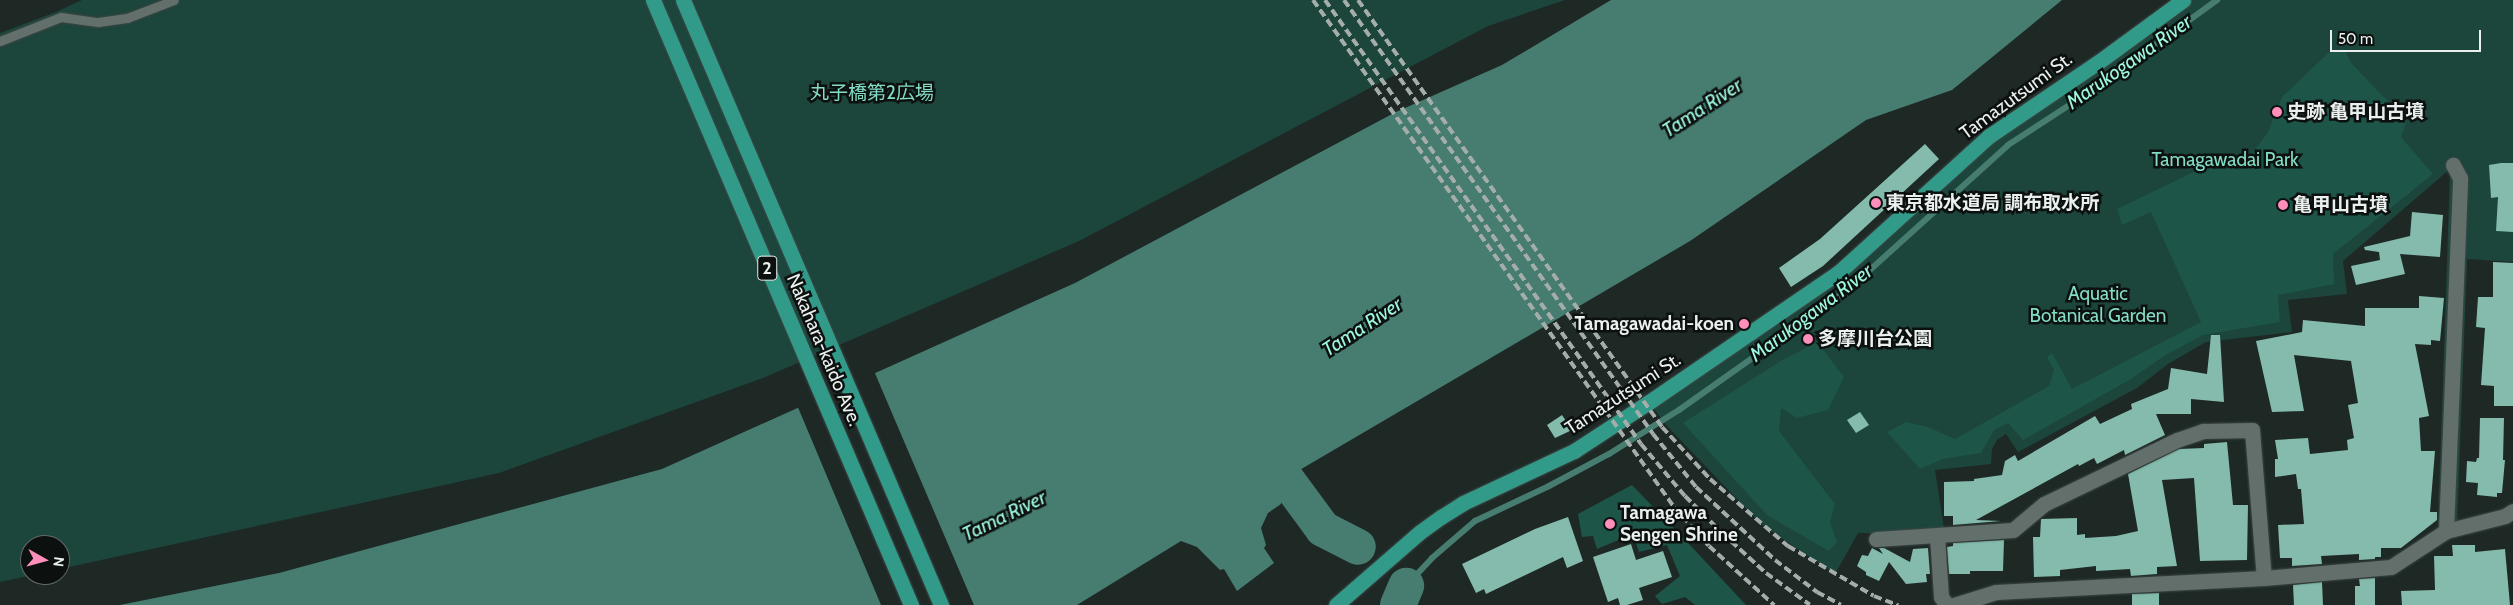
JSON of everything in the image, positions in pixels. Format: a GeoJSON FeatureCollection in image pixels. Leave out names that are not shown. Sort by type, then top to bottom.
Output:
{"type":"FeatureCollection","features":[{"type":"Feature","properties":{"kind":"main road","name":"Nakahara-kaido Ave."},"geometry":{"type":"LineString","coordinates":[[653,0],[911,605]]}},
{"type":"Feature","properties":{"kind":"main road","name":"Nakahara-kaido Ave."},"geometry":{"type":"LineString","coordinates":[[683,0],[941,605]]}},
{"type":"Feature","properties":{"kind":"main road","name":"Tamazutsumi St."},"geometry":{"type":"LineString","coordinates":[[1336,605],[1420,532],[1441,517],[1463,503],[1574,450],[1649,402],[1839,272],[1988,136],[2097,63],[2184,0]]}},
{"type":"Feature","properties":{"kind":"street"},"geometry":{"type":"LineString","coordinates":[[2446,530],[2460,178],[2454,165]]}},
{"type":"Feature","properties":{"kind":"street"},"geometry":{"type":"LineString","coordinates":[[1876,539],[2012,530],[2044,504],[2177,440],[2203,431],[2252,430],[2264,578]]}},
{"type":"Feature","properties":{"kind":"street"},"geometry":{"type":"LineString","coordinates":[[1954,605],[1996,592],[2264,578],[2391,567],[2446,530],[2510,515]]}},
{"type":"Feature","properties":{"kind":"street"},"geometry":{"type":"LineString","coordinates":[[1938,536],[1941,596],[1947,605]]}},
{"type":"Feature","properties":{"kind":"lane"},"geometry":{"type":"LineString","coordinates":[[0,41],[60,17],[98,22],[127,18],[174,0]]}},
{"type":"Feature","properties":{"kind":"green space","name":"丸子橋第2広場"},"geometry":{"type":"Polygon","coordinates":[[[82,0],[1565,0],[1488,26],[1079,241],[763,378],[499,473],[70,567],[70,535],[20,535],[20,578],[0,582],[0,33],[82,0]]]}},
{"type":"Feature","properties":{"kind":"green space","name":"Tamagawadai Park"},"geometry":{"type":"Polygon","coordinates":[[[2183,0],[2513,0],[2513,262],[2467,259],[2457,528],[2438,535],[2450,169],[2343,261],[2347,294],[2288,300],[2292,332],[2206,342],[2168,364],[2137,388],[2018,452],[2006,434],[1997,440],[1992,449],[1991,464],[1935,470],[1945,535],[1858,533],[1835,574],[1762,525],[1666,425],[1649,402],[1839,272],[1989,136],[2183,0]]]}},
{"type":"Feature","properties":{"kind":"shaded area"},"geometry":{"type":"Polygon","coordinates":[[[2344,49],[2352,64],[2407,121],[2401,137],[2433,174],[2333,254],[2334,284],[2278,295],[2280,322],[2203,335],[2164,356],[2131,379],[2023,440],[2008,423],[1994,430],[1981,453],[1943,459],[1920,469],[1887,432],[1906,422],[1928,427],[1955,439],[2049,386],[2054,370],[2047,357],[2052,353],[2072,389],[2201,322],[2151,212],[2122,225],[2117,209],[2210,164],[2240,170],[2268,132],[2282,97],[2328,53],[2344,49]]]}},
{"type":"Feature","properties":{"kind":"shaded area"},"geometry":{"type":"Polygon","coordinates":[[[1817,342],[1844,377],[1828,410],[1797,418],[1781,408],[1779,431],[1835,504],[1830,522],[1837,542],[1829,551],[1767,515],[1683,423],[1784,359],[1817,342]]]}},
{"type":"Feature","properties":{"kind":"shaded area"},"geometry":{"type":"Polygon","coordinates":[[[1632,485],[1746,605],[1695,605],[1685,597],[1662,604],[1655,596],[1680,576],[1667,545],[1639,552],[1633,534],[1597,549],[1593,536],[1582,537],[1578,514],[1632,485]]]}},
{"type":"Feature","properties":{"kind":"water","name":"Tama River"},"geometry":{"type":"Polygon","coordinates":[[[1611,0],[2062,0],[1952,90],[1866,120],[1690,241],[1286,478],[1281,504],[1268,513],[1261,528],[1266,545],[1264,548],[1274,563],[1237,591],[1224,569],[1220,570],[1197,547],[1181,541],[1077,605],[120,605],[279,573],[662,469],[1075,283],[1396,112],[1502,65],[1611,0]]]}},
{"type":"Feature","properties":{"kind":"pier"},"geometry":{"type":"Polygon","coordinates":[[[874,371],[974,605],[881,605],[797,405],[874,371]]]}},
{"type":"Feature","properties":{"kind":"building","name":"東京都水道局 調布取水所"},"geometry":{"type":"Polygon","coordinates":[[[1925,144],[1939,159],[1823,266],[1791,287],[1779,268],[1820,239],[1925,144]]]}},
{"type":"Feature","properties":{"kind":"building"},"geometry":{"type":"Polygon","coordinates":[[[2513,163],[2513,232],[2496,231],[2498,197],[2491,198],[2489,165],[2513,163]]]}},
{"type":"Feature","properties":{"kind":"building"},"geometry":{"type":"Polygon","coordinates":[[[2412,212],[2443,215],[2440,257],[2400,254],[2405,274],[2356,285],[2351,266],[2380,260],[2379,252],[2365,250],[2364,247],[2410,236],[2412,212]]]}},
{"type":"Feature","properties":{"kind":"building"},"geometry":{"type":"Polygon","coordinates":[[[2493,262],[2513,263],[2513,406],[2494,406],[2494,386],[2481,385],[2485,328],[2476,327],[2478,297],[2493,297],[2493,262]]]}},
{"type":"Feature","properties":{"kind":"building"},"geometry":{"type":"Polygon","coordinates":[[[2419,296],[2444,298],[2440,341],[2431,340],[2431,345],[2415,344],[2429,416],[2419,418],[2421,451],[2435,451],[2430,512],[2437,512],[2437,520],[2401,548],[2381,548],[2381,557],[2375,557],[2375,559],[2359,560],[2359,554],[2321,556],[2322,564],[2292,566],[2292,558],[2280,558],[2278,525],[2304,524],[2301,489],[2298,489],[2296,474],[2275,477],[2275,459],[2278,459],[2275,440],[2308,438],[2310,454],[2348,450],[2347,440],[2354,438],[2348,405],[2358,403],[2351,361],[2294,355],[2304,411],[2272,412],[2256,341],[2302,332],[2303,320],[2365,326],[2365,308],[2419,308],[2419,296]]]}},
{"type":"Feature","properties":{"kind":"building"},"geometry":{"type":"Polygon","coordinates":[[[2211,335],[2220,335],[2224,402],[2191,399],[2191,414],[2156,414],[2165,435],[2125,455],[2124,450],[2097,464],[2094,458],[2079,466],[2078,464],[1976,520],[2001,521],[1953,525],[1953,516],[1944,516],[1944,482],[1974,481],[1974,479],[2002,475],[2005,461],[2015,455],[2018,461],[2095,416],[2100,424],[2132,409],[2131,404],[2168,389],[2171,368],[2207,374],[2211,335]]]}},
{"type":"Feature","properties":{"kind":"building"},"geometry":{"type":"Polygon","coordinates":[[[1860,412],[1869,425],[1856,433],[1847,420],[1860,412]]]}},
{"type":"Feature","properties":{"kind":"building"},"geometry":{"type":"Polygon","coordinates":[[[1562,415],[1572,430],[1555,438],[1547,425],[1562,415]]]}},
{"type":"Feature","properties":{"kind":"building"},"geometry":{"type":"Polygon","coordinates":[[[2480,418],[2504,418],[2503,460],[2505,460],[2502,493],[2497,493],[2497,497],[2477,495],[2478,483],[2466,482],[2467,461],[2476,462],[2477,458],[2479,458],[2480,418]]]}},
{"type":"Feature","properties":{"kind":"building"},"geometry":{"type":"Polygon","coordinates":[[[2227,442],[2233,505],[2248,505],[2247,560],[2200,561],[2194,478],[2162,480],[2177,566],[2157,567],[2157,574],[2131,576],[2130,569],[2096,571],[2096,566],[2060,570],[2060,576],[2034,577],[2033,537],[2040,537],[2041,519],[2077,518],[2077,535],[2085,534],[2085,538],[2116,536],[2138,531],[2128,474],[2179,449],[2204,448],[2204,444],[2227,442]]]}},
{"type":"Feature","properties":{"kind":"building"},"geometry":{"type":"Polygon","coordinates":[[[1568,517],[1583,561],[1567,568],[1563,557],[1486,594],[1484,589],[1476,593],[1462,564],[1535,529],[1568,517]]]}},
{"type":"Feature","properties":{"kind":"building"},"geometry":{"type":"Polygon","coordinates":[[[2004,540],[2003,571],[1970,571],[1970,574],[1949,574],[1947,547],[1953,546],[1953,543],[2004,540]]]}},
{"type":"Feature","properties":{"kind":"building"},"geometry":{"type":"Polygon","coordinates":[[[1631,544],[1636,560],[1663,551],[1672,577],[1639,588],[1643,600],[1627,605],[1620,605],[1618,598],[1608,602],[1593,557],[1631,544]]]}},
{"type":"Feature","properties":{"kind":"building"},"geometry":{"type":"Polygon","coordinates":[[[2452,545],[2475,545],[2475,552],[2505,549],[2510,605],[2402,605],[2401,591],[2435,590],[2434,556],[2453,556],[2452,545]]]}},
{"type":"Feature","properties":{"kind":"building"},"geometry":{"type":"Polygon","coordinates":[[[1872,548],[1883,554],[1879,548],[1884,548],[1910,562],[1913,549],[1928,548],[1930,574],[1926,574],[1927,582],[1906,584],[1889,562],[1879,581],[1866,575],[1866,572],[1857,566],[1862,555],[1868,556],[1872,548]]]}},
{"type":"Feature","properties":{"kind":"building"},"geometry":{"type":"Polygon","coordinates":[[[2375,578],[2375,605],[2355,605],[2355,586],[2360,586],[2359,579],[2375,578]]]}},
{"type":"Feature","properties":{"kind":"building"},"geometry":{"type":"Polygon","coordinates":[[[2322,582],[2323,605],[2294,605],[2293,585],[2322,582]]]}},
{"type":"Feature","properties":{"kind":"building"},"geometry":{"type":"Polygon","coordinates":[[[2159,593],[2159,605],[2132,605],[2132,594],[2159,593]]]}},
{"type":"Feature","properties":{"kind":"waterway","name":"Marukogawa River"},"geometry":{"type":"LineString","coordinates":[[1398,583],[1406,586],[1432,558],[1475,521],[1549,486],[1609,454],[1679,410],[1775,342],[1850,288],[2008,145],[2100,85],[2217,0]]}},
{"type":"Feature","properties":{"kind":"waterway"},"geometry":{"type":"LineString","coordinates":[[1256,438],[1323,529],[1358,547]]}},
{"type":"Feature","properties":{"kind":"waterway","name":"Marukogawa River"},"geometry":{"type":"LineString","coordinates":[[1398,605],[1406,586]]}},
{"type":"Feature","properties":{"kind":"railway"},"geometry":{"type":"LineString","coordinates":[[1313,0],[1674,507],[1709,546],[1774,605]]}},
{"type":"Feature","properties":{"kind":"railway"},"geometry":{"type":"LineString","coordinates":[[1325,0],[1641,444],[1685,496],[1722,533],[1766,573],[1810,605]]}},
{"type":"Feature","properties":{"kind":"railway"},"geometry":{"type":"LineString","coordinates":[[1344,0],[1653,434],[1696,487],[1775,560],[1817,592],[1841,605]]}},
{"type":"Feature","properties":{"kind":"railway"},"geometry":{"type":"LineString","coordinates":[[1358,0],[1662,427],[1710,479],[1788,546],[1874,596],[1898,605]]}},
{"type":"Feature","properties":{"kind":"place","name":"史跡 亀甲山古墳"},"geometry":{"type":"Point","coordinates":[2277,112]}},
{"type":"Feature","properties":{"kind":"place","name":"東京都水道局 調布取水所"},"geometry":{"type":"Point","coordinates":[1876,203]}},
{"type":"Feature","properties":{"kind":"place","name":"亀甲山古墳"},"geometry":{"type":"Point","coordinates":[2283,205]}},
{"type":"Feature","properties":{"kind":"place","name":"Tamagawadai-koen"},"geometry":{"type":"Point","coordinates":[1744,324]}},
{"type":"Feature","properties":{"kind":"place","name":"多摩川台公園"},"geometry":{"type":"Point","coordinates":[1808,339]}},
{"type":"Feature","properties":{"kind":"place","name":"Tamagawa Sengen Shrine"},"geometry":{"type":"Point","coordinates":[1610,524]}},
{"type":"Feature","properties":{"kind":"park label","name":"Aquatic Botanical Garden"},"geometry":{"type":"Point","coordinates":[2098,305]}}]}
